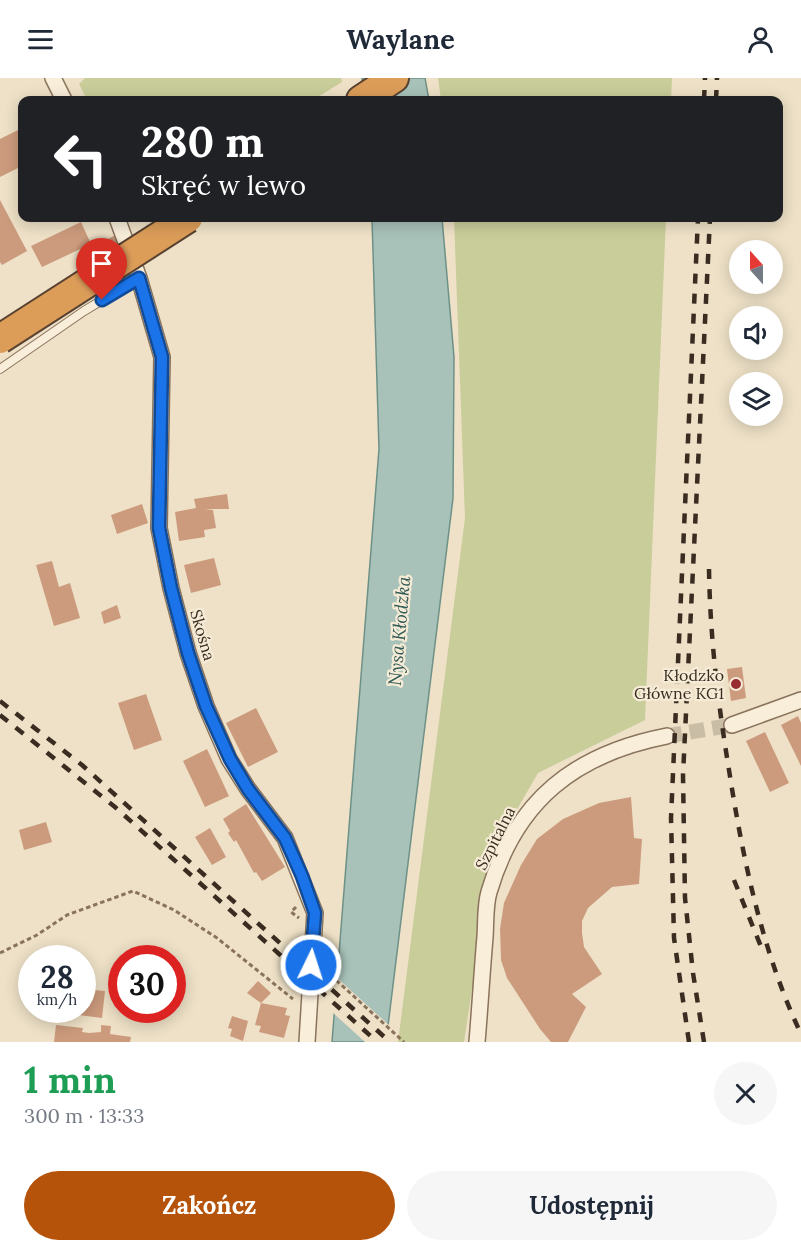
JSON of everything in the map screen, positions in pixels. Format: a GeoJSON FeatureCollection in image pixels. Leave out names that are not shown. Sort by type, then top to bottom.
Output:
{"type":"FeatureCollection","features":[{"type":"Feature","properties":{"kind":"highway"},"geometry":{"type":"LineString","coordinates":[[367,96],[394,78]]}},
{"type":"Feature","properties":{"kind":"highway"},"geometry":{"type":"LineString","coordinates":[[0,339],[182,222]]}},
{"type":"Feature","properties":{"kind":"street"},"geometry":{"type":"LineString","coordinates":[[53,78],[62,96]]}},
{"type":"Feature","properties":{"kind":"street","name":"Skośna"},"geometry":{"type":"LineString","coordinates":[[118,222],[139,278],[162,357],[159,528],[171,588],[188,653],[206,706],[230,759],[248,789],[285,838],[315,913],[307,1042]]}},
{"type":"Feature","properties":{"kind":"street"},"geometry":{"type":"LineString","coordinates":[[732,725],[801,700]]}},
{"type":"Feature","properties":{"kind":"street","name":"Szpitalna"},"geometry":{"type":"LineString","coordinates":[[477,1042],[488,893],[514,832],[543,794],[584,763],[642,741],[667,736]]}},
{"type":"Feature","properties":{"kind":"lane"},"geometry":{"type":"LineString","coordinates":[[0,369],[84,311],[139,278]]}},
{"type":"Feature","properties":{"kind":"path"},"geometry":{"type":"LineString","coordinates":[[0,952],[37,935],[67,915],[133,891],[174,910],[209,932],[292,998],[309,1005]]}},
{"type":"Feature","properties":{"kind":"path"},"geometry":{"type":"LineString","coordinates":[[296,916],[291,912],[299,904]]}},
{"type":"Feature","properties":{"kind":"path"},"geometry":{"type":"LineString","coordinates":[[303,950],[404,1042]]}},
{"type":"Feature","properties":{"kind":"green space"},"geometry":{"type":"Polygon","coordinates":[[[85,78],[341,78],[342,82],[319,96],[85,96],[79,84],[85,78]]]}},
{"type":"Feature","properties":{"kind":"green space"},"geometry":{"type":"Polygon","coordinates":[[[438,78],[672,78],[671,96],[440,96],[438,78]]]}},
{"type":"Feature","properties":{"kind":"green space"},"geometry":{"type":"Polygon","coordinates":[[[454,222],[666,222],[645,720],[538,773],[493,851],[464,1042],[398,1042],[465,518],[454,222]]]}},
{"type":"Feature","properties":{"kind":"water"},"geometry":{"type":"Polygon","coordinates":[[[362,78],[425,78],[428,96],[364,96],[362,78]]]}},
{"type":"Feature","properties":{"kind":"water","name":"Nysa Kłodzka"},"geometry":{"type":"Polygon","coordinates":[[[372,222],[442,222],[454,357],[453,498],[386,1042],[332,1042],[379,449],[372,222]]]}},
{"type":"Feature","properties":{"kind":"pier"},"geometry":{"type":"Polygon","coordinates":[[[335,976],[391,1027],[389,1042],[365,1042],[332,1012],[335,976]]]}},
{"type":"Feature","properties":{"kind":"building"},"geometry":{"type":"Polygon","coordinates":[[[18,130],[18,168],[0,177],[0,139],[18,130]]]}},
{"type":"Feature","properties":{"kind":"building"},"geometry":{"type":"Polygon","coordinates":[[[0,200],[27,251],[2,265],[0,262],[0,200]]]}},
{"type":"Feature","properties":{"kind":"building"},"geometry":{"type":"Polygon","coordinates":[[[81,222],[91,244],[42,267],[31,246],[81,222]]]}},
{"type":"Feature","properties":{"kind":"building"},"geometry":{"type":"Polygon","coordinates":[[[117,234],[122,242],[108,250],[103,242],[117,234]]]}},
{"type":"Feature","properties":{"kind":"building"},"geometry":{"type":"Polygon","coordinates":[[[227,494],[229,509],[205,509],[213,510],[216,528],[204,530],[205,537],[179,541],[175,512],[196,508],[194,499],[227,494]]]}},
{"type":"Feature","properties":{"kind":"building"},"geometry":{"type":"Polygon","coordinates":[[[142,504],[148,523],[117,534],[111,515],[142,504]]]}},
{"type":"Feature","properties":{"kind":"building"},"geometry":{"type":"Polygon","coordinates":[[[214,558],[221,585],[191,593],[184,565],[214,558]]]}},
{"type":"Feature","properties":{"kind":"building"},"geometry":{"type":"Polygon","coordinates":[[[52,561],[59,587],[70,583],[80,618],[54,626],[36,565],[52,561]]]}},
{"type":"Feature","properties":{"kind":"building"},"geometry":{"type":"Polygon","coordinates":[[[117,605],[121,618],[104,624],[101,612],[117,605]]]}},
{"type":"Feature","properties":{"kind":"building","name":"Kłodzko Główne KG1"},"geometry":{"type":"Polygon","coordinates":[[[742,667],[746,698],[731,701],[727,669],[742,667]]]}},
{"type":"Feature","properties":{"kind":"building"},"geometry":{"type":"Polygon","coordinates":[[[146,694],[162,740],[134,750],[118,703],[146,694]]]}},
{"type":"Feature","properties":{"kind":"building"},"geometry":{"type":"Polygon","coordinates":[[[256,708],[278,752],[248,767],[226,723],[256,708]]]}},
{"type":"Feature","properties":{"kind":"building"},"geometry":{"type":"Polygon","coordinates":[[[798,716],[801,723],[801,766],[781,725],[798,716]]]}},
{"type":"Feature","properties":{"kind":"building"},"geometry":{"type":"Polygon","coordinates":[[[765,732],[789,783],[770,792],[746,741],[765,732]]]}},
{"type":"Feature","properties":{"kind":"building"},"geometry":{"type":"Polygon","coordinates":[[[207,749],[229,796],[205,807],[183,761],[207,749]]]}},
{"type":"Feature","properties":{"kind":"building"},"geometry":{"type":"Polygon","coordinates":[[[631,797],[634,838],[642,839],[639,884],[612,887],[588,908],[582,921],[584,947],[602,974],[572,994],[586,1007],[568,1042],[551,1042],[507,978],[501,960],[500,929],[504,903],[521,865],[537,839],[563,819],[599,803],[631,797]]]}},
{"type":"Feature","properties":{"kind":"building"},"geometry":{"type":"Polygon","coordinates":[[[246,804],[285,867],[262,881],[256,872],[254,873],[236,840],[234,842],[228,833],[230,831],[223,819],[246,804]]]}},
{"type":"Feature","properties":{"kind":"building"},"geometry":{"type":"Polygon","coordinates":[[[46,822],[52,842],[24,850],[19,830],[46,822]]]}},
{"type":"Feature","properties":{"kind":"building"},"geometry":{"type":"Polygon","coordinates":[[[210,828],[226,857],[212,865],[195,837],[210,828]]]}},
{"type":"Feature","properties":{"kind":"building"},"geometry":{"type":"Polygon","coordinates":[[[258,981],[271,993],[261,1003],[247,993],[258,981]]]}},
{"type":"Feature","properties":{"kind":"building"},"geometry":{"type":"Polygon","coordinates":[[[96,990],[105,991],[102,1018],[96,1017],[96,990]]]}},
{"type":"Feature","properties":{"kind":"building"},"geometry":{"type":"Polygon","coordinates":[[[261,1003],[287,1008],[285,1015],[290,1016],[284,1038],[259,1032],[261,1026],[255,1025],[261,1003]]]}},
{"type":"Feature","properties":{"kind":"building"},"geometry":{"type":"Polygon","coordinates":[[[232,1016],[248,1021],[243,1041],[230,1036],[232,1029],[228,1028],[232,1016]]]}},
{"type":"Feature","properties":{"kind":"building"},"geometry":{"type":"Polygon","coordinates":[[[56,1025],[83,1028],[82,1032],[89,1033],[101,1032],[101,1025],[111,1026],[110,1034],[131,1037],[130,1042],[54,1042],[56,1025]]]}},
{"type":"Feature","properties":{"kind":"tunnel"},"geometry":{"type":"LineString","coordinates":[[667,736],[732,725]]}},
{"type":"Feature","properties":{"kind":"railway"},"geometry":{"type":"LineString","coordinates":[[704,96],[705,78]]}},
{"type":"Feature","properties":{"kind":"railway"},"geometry":{"type":"LineString","coordinates":[[716,96],[717,78]]}},
{"type":"Feature","properties":{"kind":"railway"},"geometry":{"type":"LineString","coordinates":[[689,1042],[674,938],[671,818],[698,222]]}},
{"type":"Feature","properties":{"kind":"railway"},"geometry":{"type":"LineString","coordinates":[[704,1042],[693,973],[685,898],[683,775],[710,222]]}},
{"type":"Feature","properties":{"kind":"railway"},"geometry":{"type":"LineString","coordinates":[[709,569],[718,695],[741,838],[765,938],[787,1003],[801,1034]]}},
{"type":"Feature","properties":{"kind":"railway"},"geometry":{"type":"LineString","coordinates":[[0,701],[82,765],[390,1042]]}},
{"type":"Feature","properties":{"kind":"railway"},"geometry":{"type":"LineString","coordinates":[[0,715],[115,807],[374,1039]]}},
{"type":"Feature","properties":{"kind":"railway"},"geometry":{"type":"LineString","coordinates":[[734,880],[762,949]]}},
{"type":"Feature","properties":{"kind":"place","name":"Kłodzko Główne KG1"},"geometry":{"type":"Point","coordinates":[736,684]}},
{"type":"Feature","properties":{"kind":"route"},"geometry":{"type":"LineString","coordinates":[[102,300],[139,278],[162,357],[163,407],[159,452],[159,528],[171,588],[188,653],[206,706],[230,759],[248,789],[285,838],[302,876],[315,913],[311,965]]}}]}
